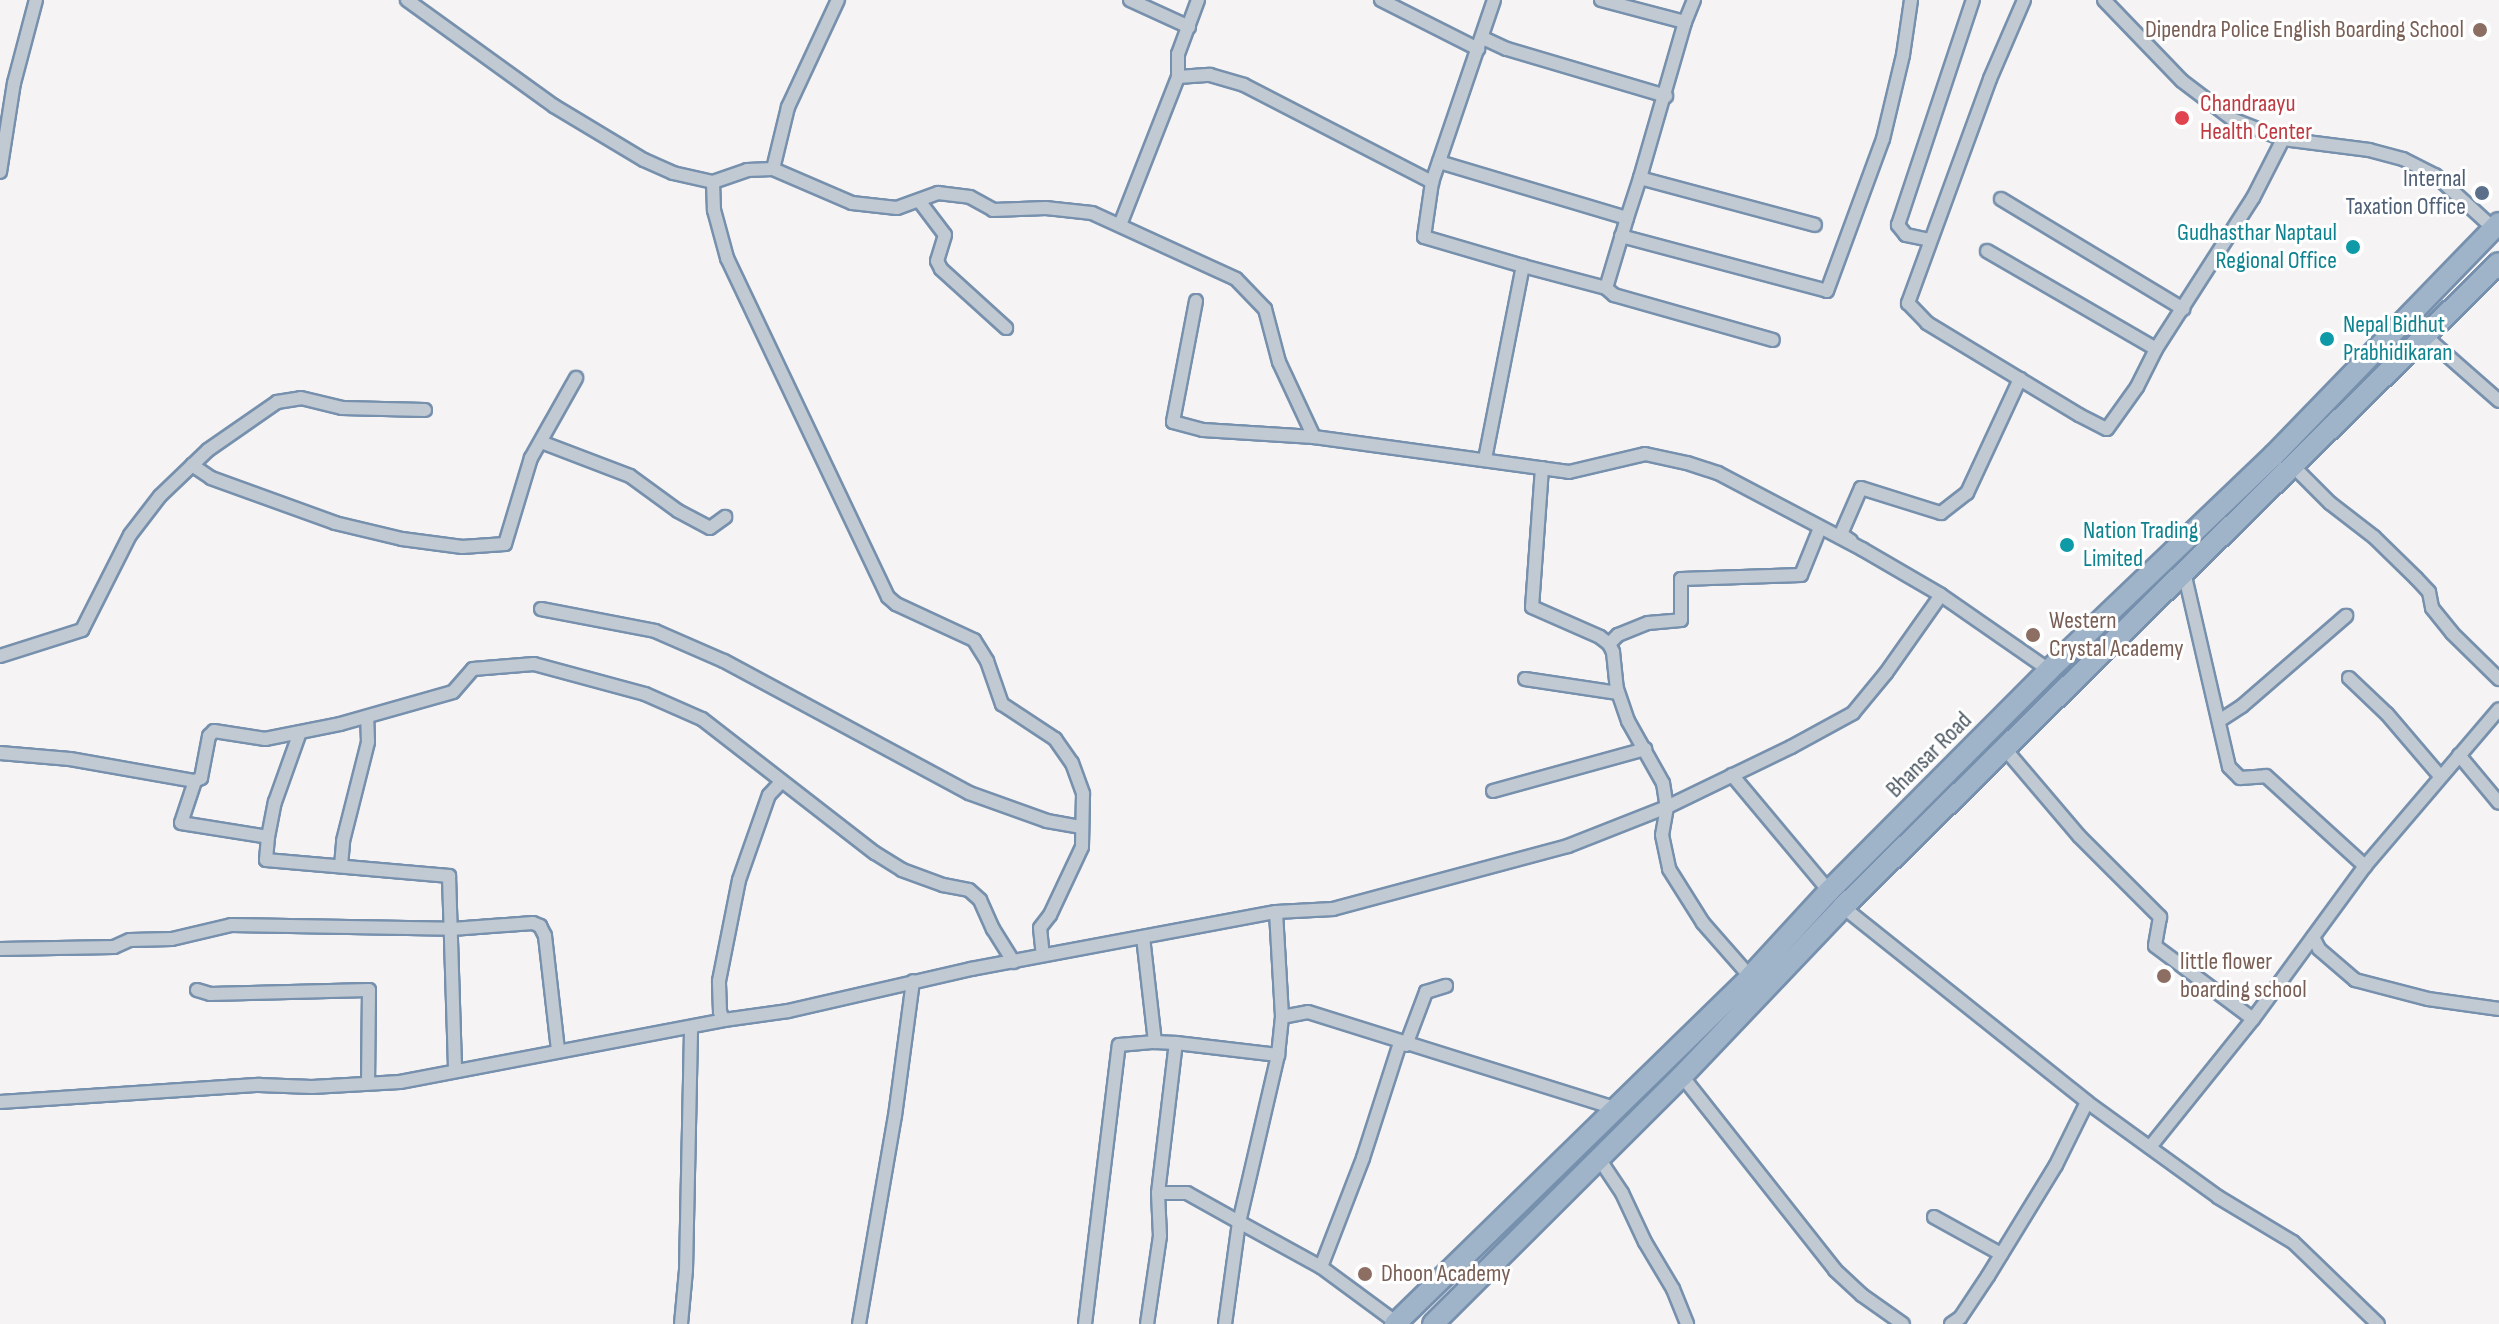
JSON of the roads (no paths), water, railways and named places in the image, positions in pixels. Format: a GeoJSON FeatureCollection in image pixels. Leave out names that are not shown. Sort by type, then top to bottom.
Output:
{"type":"FeatureCollection","features":[{"type":"Feature","properties":{"kind":"highway","name":"Bhansar Road"},"geometry":{"type":"LineString","coordinates":[[1436,1323],[1682,1076],[1829,891],[2049,670],[2274,455],[2496,225]]}},
{"type":"Feature","properties":{"kind":"highway","name":"Bhansar Road"},"geometry":{"type":"LineString","coordinates":[[1396,1323],[1615,1108],[1843,907],[2499,263]]}},
{"type":"Feature","properties":{"kind":"street"},"geometry":{"type":"LineString","coordinates":[[0,172],[14,83],[36,0]]}},
{"type":"Feature","properties":{"kind":"street"},"geometry":{"type":"LineString","coordinates":[[407,0],[554,106],[644,160],[673,173],[713,182],[747,170],[773,169],[852,203],[897,208],[938,193],[970,197],[993,210],[1046,208],[1092,213],[1236,279],[1265,309],[1279,362],[1314,437]]}},
{"type":"Feature","properties":{"kind":"street"},"geometry":{"type":"LineString","coordinates":[[773,169],[788,107],[838,0]]}},
{"type":"Feature","properties":{"kind":"street"},"geometry":{"type":"LineString","coordinates":[[1130,0],[1189,27]]}},
{"type":"Feature","properties":{"kind":"street"},"geometry":{"type":"LineString","coordinates":[[1120,225],[1178,77],[1178,54],[1198,0]]}},
{"type":"Feature","properties":{"kind":"street"},"geometry":{"type":"LineString","coordinates":[[1381,0],[1481,44],[1666,96]]}},
{"type":"Feature","properties":{"kind":"street"},"geometry":{"type":"LineString","coordinates":[[1494,0],[1432,182],[1424,237],[1606,288],[1614,295],[1643,305],[1773,340]]}},
{"type":"Feature","properties":{"kind":"street"},"geometry":{"type":"LineString","coordinates":[[1601,0],[1685,22]]}},
{"type":"Feature","properties":{"kind":"street"},"geometry":{"type":"LineString","coordinates":[[1606,288],[1694,0]]}},
{"type":"Feature","properties":{"kind":"street"},"geometry":{"type":"LineString","coordinates":[[1621,236],[1827,291],[1883,139],[1903,55],[1911,0]]}},
{"type":"Feature","properties":{"kind":"street"},"geometry":{"type":"LineString","coordinates":[[1930,240],[1906,235],[1898,225],[1973,0]]}},
{"type":"Feature","properties":{"kind":"street"},"geometry":{"type":"LineString","coordinates":[[2024,0],[1990,79],[1908,303],[1927,323],[2107,429],[2137,387],[2156,349],[2253,198],[2283,139]]}},
{"type":"Feature","properties":{"kind":"street"},"geometry":{"type":"LineString","coordinates":[[2104,0],[2182,81],[2232,119],[2283,139],[2369,150],[2403,159],[2435,175],[2496,225]]}},
{"type":"Feature","properties":{"kind":"street"},"geometry":{"type":"LineString","coordinates":[[1178,77],[1210,75],[1244,85],[1432,182]]}},
{"type":"Feature","properties":{"kind":"street"},"geometry":{"type":"LineString","coordinates":[[1439,162],[1627,218]]}},
{"type":"Feature","properties":{"kind":"street"},"geometry":{"type":"LineString","coordinates":[[1640,178],[1815,225]]}},
{"type":"Feature","properties":{"kind":"street"},"geometry":{"type":"LineString","coordinates":[[713,182],[714,210],[727,258],[888,597],[896,604],[974,640],[987,661],[1002,704],[1055,739],[1072,763],[1083,794],[1082,847],[1050,915],[1040,928],[1043,955]]}},
{"type":"Feature","properties":{"kind":"street"},"geometry":{"type":"LineString","coordinates":[[2001,199],[2183,309]]}},
{"type":"Feature","properties":{"kind":"street"},"geometry":{"type":"LineString","coordinates":[[920,202],[945,235],[937,261],[941,269],[1006,328]]}},
{"type":"Feature","properties":{"kind":"street"},"geometry":{"type":"LineString","coordinates":[[1987,251],[2156,349]]}},
{"type":"Feature","properties":{"kind":"street"},"geometry":{"type":"LineString","coordinates":[[1485,459],[1523,266]]}},
{"type":"Feature","properties":{"kind":"street"},"geometry":{"type":"LineString","coordinates":[[1196,301],[1173,422],[1203,430],[1314,437],[1569,472],[1645,454],[1687,463],[1743,486],[1862,549],[1941,595],[2049,670]]}},
{"type":"Feature","properties":{"kind":"street"},"geometry":{"type":"LineString","coordinates":[[2424,335],[2499,401]]}},
{"type":"Feature","properties":{"kind":"street"},"geometry":{"type":"LineString","coordinates":[[192,465],[211,478],[335,523],[402,539],[462,547],[505,544],[525,473],[576,378]]}},
{"type":"Feature","properties":{"kind":"street"},"geometry":{"type":"LineString","coordinates":[[1862,549],[1841,534],[1861,488],[1941,513],[1967,493],[2020,379]]}},
{"type":"Feature","properties":{"kind":"street"},"geometry":{"type":"LineString","coordinates":[[0,656],[82,630],[130,535],[160,496],[192,465],[277,402],[301,398],[342,408],[425,410]]}},
{"type":"Feature","properties":{"kind":"street"},"geometry":{"type":"LineString","coordinates":[[541,442],[630,476],[678,511],[710,528],[725,517]]}},
{"type":"Feature","properties":{"kind":"street"},"geometry":{"type":"LineString","coordinates":[[2292,465],[2330,503],[2374,537],[2416,578],[2429,592],[2432,608],[2452,633],[2499,679]]}},
{"type":"Feature","properties":{"kind":"street"},"geometry":{"type":"LineString","coordinates":[[1542,468],[1532,607],[1600,637],[1609,644],[1613,652],[1618,693],[1628,721],[1663,783],[1667,807],[1662,835],[1669,869],[1703,923],[1758,984]]}},
{"type":"Feature","properties":{"kind":"street"},"geometry":{"type":"LineString","coordinates":[[1609,644],[1618,635],[1648,623],[1681,620],[1681,579],[1801,575],[1820,528]]}},
{"type":"Feature","properties":{"kind":"street"},"geometry":{"type":"LineString","coordinates":[[2184,572],[2229,767],[2240,778],[2266,776],[2365,866]]}},
{"type":"Feature","properties":{"kind":"street"},"geometry":{"type":"LineString","coordinates":[[0,1102],[259,1085],[400,1082],[455,1069],[493,1066],[558,1050],[788,1011],[913,981],[1043,955],[1276,912],[1333,909],[1500,861],[1568,846],[1667,807],[1791,747],[1853,713],[1886,673],[1941,595]]}},
{"type":"Feature","properties":{"kind":"street"},"geometry":{"type":"LineString","coordinates":[[541,609],[655,631],[724,661],[969,793],[1047,821],[1081,827]]}},
{"type":"Feature","properties":{"kind":"street"},"geometry":{"type":"LineString","coordinates":[[2219,721],[2242,706],[2346,616]]}},
{"type":"Feature","properties":{"kind":"street"},"geometry":{"type":"LineString","coordinates":[[0,753],[70,759],[195,781],[201,778],[209,736],[214,731],[265,739],[300,732],[367,717],[453,692],[473,669],[534,664],[645,694],[702,719],[743,748],[780,783],[846,834],[902,870],[969,890],[980,900],[1014,962]]}},
{"type":"Feature","properties":{"kind":"street"},"geometry":{"type":"LineString","coordinates":[[2349,678],[2387,714],[2440,776]]}},
{"type":"Feature","properties":{"kind":"street"},"geometry":{"type":"LineString","coordinates":[[1525,679],[1618,693]]}},
{"type":"Feature","properties":{"kind":"street"},"geometry":{"type":"LineString","coordinates":[[2150,1147],[2253,1019],[2365,866],[2499,709]]}},
{"type":"Feature","properties":{"kind":"street"},"geometry":{"type":"LineString","coordinates":[[341,866],[356,780],[368,742],[367,717]]}},
{"type":"Feature","properties":{"kind":"street"},"geometry":{"type":"LineString","coordinates":[[300,732],[275,802],[266,860],[449,876],[455,1069]]}},
{"type":"Feature","properties":{"kind":"street"},"geometry":{"type":"LineString","coordinates":[[1493,791],[1645,749]]}},
{"type":"Feature","properties":{"kind":"street"},"geometry":{"type":"LineString","coordinates":[[2005,749],[2079,836],[2160,917],[2155,946],[2253,1019]]}},
{"type":"Feature","properties":{"kind":"street"},"geometry":{"type":"LineString","coordinates":[[2459,755],[2499,803]]}},
{"type":"Feature","properties":{"kind":"street"},"geometry":{"type":"LineString","coordinates":[[1732,775],[1829,891]]}},
{"type":"Feature","properties":{"kind":"street"},"geometry":{"type":"LineString","coordinates":[[195,781],[181,823],[268,837]]}},
{"type":"Feature","properties":{"kind":"street"},"geometry":{"type":"LineString","coordinates":[[724,1020],[720,1012],[719,981],[739,880],[769,795],[780,783]]}},
{"type":"Feature","properties":{"kind":"street"},"geometry":{"type":"LineString","coordinates":[[1843,907],[2087,1102],[2218,1197],[2293,1242],[2378,1324]]}},
{"type":"Feature","properties":{"kind":"street"},"geometry":{"type":"LineString","coordinates":[[1225,1324],[1239,1222],[1278,1055],[1282,1017],[1276,912]]}},
{"type":"Feature","properties":{"kind":"street"},"geometry":{"type":"LineString","coordinates":[[0,949],[114,947],[130,940],[172,939],[231,925],[452,929],[533,923],[540,926],[558,1050]]}},
{"type":"Feature","properties":{"kind":"street"},"geometry":{"type":"LineString","coordinates":[[1143,937],[1155,1042]]}},
{"type":"Feature","properties":{"kind":"street"},"geometry":{"type":"LineString","coordinates":[[2313,937],[2319,949],[2355,980],[2428,999],[2499,1009]]}},
{"type":"Feature","properties":{"kind":"street"},"geometry":{"type":"LineString","coordinates":[[859,1324],[895,1116],[913,981]]}},
{"type":"Feature","properties":{"kind":"street"},"geometry":{"type":"LineString","coordinates":[[1321,1267],[1403,1044],[1426,992],[1446,986]]}},
{"type":"Feature","properties":{"kind":"street"},"geometry":{"type":"LineString","coordinates":[[197,990],[210,994],[369,990],[368,1083]]}},
{"type":"Feature","properties":{"kind":"street"},"geometry":{"type":"LineString","coordinates":[[1282,1017],[1308,1012],[1615,1108]]}},
{"type":"Feature","properties":{"kind":"street"},"geometry":{"type":"LineString","coordinates":[[681,1324],[686,1270],[691,1027]]}},
{"type":"Feature","properties":{"kind":"street"},"geometry":{"type":"LineString","coordinates":[[1085,1324],[1119,1045],[1176,1043],[1278,1055]]}},
{"type":"Feature","properties":{"kind":"street"},"geometry":{"type":"LineString","coordinates":[[1147,1324],[1160,1236],[1158,1193],[1176,1043]]}},
{"type":"Feature","properties":{"kind":"street"},"geometry":{"type":"LineString","coordinates":[[1682,1076],[1835,1270],[1862,1295],[1903,1324]]}},
{"type":"Feature","properties":{"kind":"street"},"geometry":{"type":"LineString","coordinates":[[1960,1322],[2056,1165],[2087,1102]]}},
{"type":"Feature","properties":{"kind":"street"},"geometry":{"type":"LineString","coordinates":[[1598,1157],[1622,1193],[1645,1242],[1673,1289],[1687,1324]]}},
{"type":"Feature","properties":{"kind":"street"},"geometry":{"type":"LineString","coordinates":[[1158,1193],[1187,1193],[1321,1267],[1396,1323]]}},
{"type":"Feature","properties":{"kind":"street"},"geometry":{"type":"LineString","coordinates":[[1934,1217],[2001,1254]]}},
{"type":"Feature","properties":{"kind":"place","name":"Dipendra Police English Boarding School"},"geometry":{"type":"Point","coordinates":[2480,30]}},
{"type":"Feature","properties":{"kind":"place","name":"Chandraayu Health Center"},"geometry":{"type":"Point","coordinates":[2182,118]}},
{"type":"Feature","properties":{"kind":"place","name":"Internal Taxation Office"},"geometry":{"type":"Point","coordinates":[2482,193]}},
{"type":"Feature","properties":{"kind":"place","name":"Gudhasthar Naptaul Regional Office"},"geometry":{"type":"Point","coordinates":[2353,247]}},
{"type":"Feature","properties":{"kind":"place","name":"Nepal Bidhut Prabhidikaran"},"geometry":{"type":"Point","coordinates":[2327,339]}},
{"type":"Feature","properties":{"kind":"place","name":"Nation Trading Limited"},"geometry":{"type":"Point","coordinates":[2067,545]}},
{"type":"Feature","properties":{"kind":"place","name":"Western Crystal Academy"},"geometry":{"type":"Point","coordinates":[2033,635]}},
{"type":"Feature","properties":{"kind":"place","name":"little flower boarding school"},"geometry":{"type":"Point","coordinates":[2164,976]}},
{"type":"Feature","properties":{"kind":"place","name":"Dhoon Academy"},"geometry":{"type":"Point","coordinates":[1365,1274]}}]}
